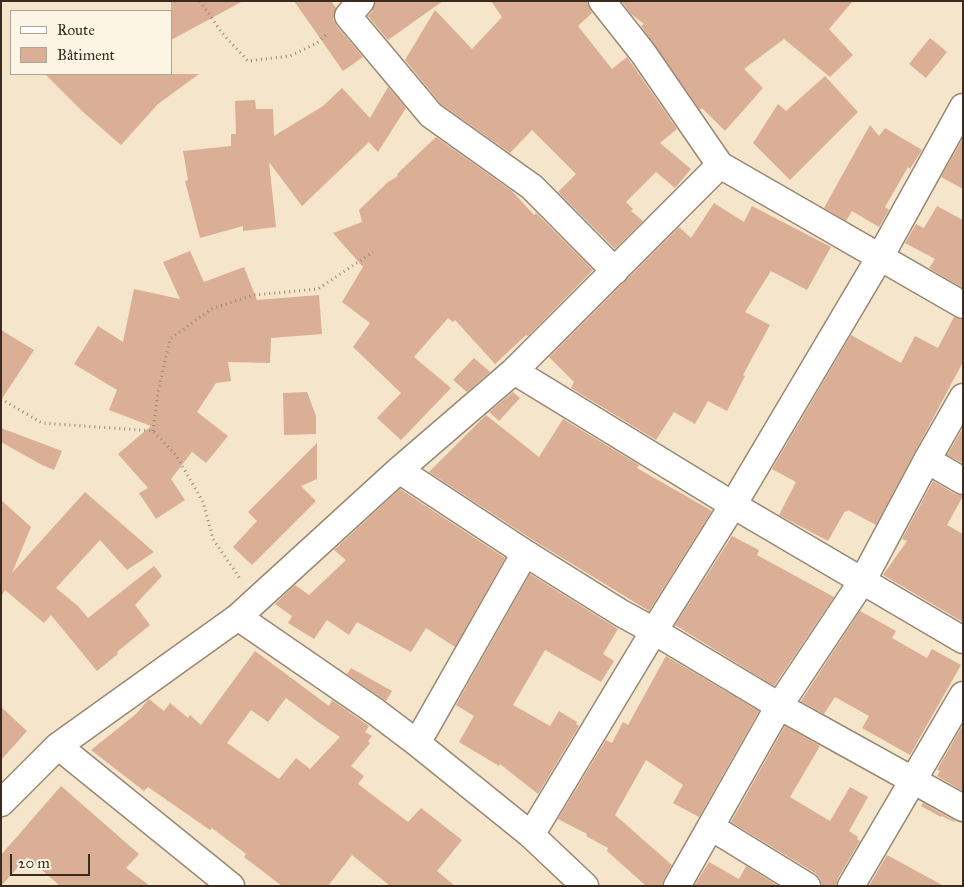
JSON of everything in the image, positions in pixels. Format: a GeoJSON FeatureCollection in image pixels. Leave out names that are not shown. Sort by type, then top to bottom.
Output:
{"type":"FeatureCollection","features":[{"type":"Feature","properties":{"kind":"street"},"geometry":{"type":"LineString","coordinates":[[602,1],[643,53],[720,165],[963,305]]}},
{"type":"Feature","properties":{"kind":"street"},"geometry":{"type":"LineString","coordinates":[[355,9],[431,115],[532,187],[615,271]]}},
{"type":"Feature","properties":{"kind":"street"},"geometry":{"type":"LineString","coordinates":[[531,835],[654,631],[733,505],[880,257],[956,135],[963,107]]}},
{"type":"Feature","properties":{"kind":"street"},"geometry":{"type":"LineString","coordinates":[[1,803],[58,746],[247,609],[399,470],[514,371],[720,165]]}},
{"type":"Feature","properties":{"kind":"street"},"geometry":{"type":"LineString","coordinates":[[514,371],[733,505],[963,640]]}},
{"type":"Feature","properties":{"kind":"street"},"geometry":{"type":"LineString","coordinates":[[677,886],[779,706],[863,580],[963,397]]}},
{"type":"Feature","properties":{"kind":"street"},"geometry":{"type":"LineString","coordinates":[[927,460],[963,481]]}},
{"type":"Feature","properties":{"kind":"street"},"geometry":{"type":"LineString","coordinates":[[399,470],[525,553],[621,613],[779,706],[963,808]]}},
{"type":"Feature","properties":{"kind":"street"},"geometry":{"type":"LineString","coordinates":[[417,743],[525,553]]}},
{"type":"Feature","properties":{"kind":"street"},"geometry":{"type":"LineString","coordinates":[[247,609],[531,835],[585,886]]}},
{"type":"Feature","properties":{"kind":"street"},"geometry":{"type":"LineString","coordinates":[[851,886],[963,695]]}},
{"type":"Feature","properties":{"kind":"street"},"geometry":{"type":"LineString","coordinates":[[58,746],[231,886]]}},
{"type":"Feature","properties":{"kind":"street"},"geometry":{"type":"LineString","coordinates":[[711,827],[806,886]]}},
{"type":"Feature","properties":{"kind":"path"},"geometry":{"type":"LineString","coordinates":[[200,1],[222,33],[248,62],[290,56],[317,43],[355,9]]}},
{"type":"Feature","properties":{"kind":"path"},"geometry":{"type":"LineString","coordinates":[[154,431],[158,392],[170,339],[211,309],[254,295],[318,289],[373,252]]}},
{"type":"Feature","properties":{"kind":"path"},"geometry":{"type":"LineString","coordinates":[[1,398],[42,424],[154,431],[176,455],[203,502],[213,539],[247,609]]}},
{"type":"Feature","properties":{"kind":"building"},"geometry":{"type":"Polygon","coordinates":[[[171,1],[243,1],[172,39],[171,1]]]}},
{"type":"Feature","properties":{"kind":"building"},"geometry":{"type":"Polygon","coordinates":[[[294,1],[331,1],[336,8],[333,19],[336,25],[363,57],[343,71],[294,1]]]}},
{"type":"Feature","properties":{"kind":"building"},"geometry":{"type":"Polygon","coordinates":[[[376,1],[443,1],[388,40],[368,16],[373,10],[376,1]]]}},
{"type":"Feature","properties":{"kind":"building"},"geometry":{"type":"Polygon","coordinates":[[[491,1],[587,1],[592,13],[578,26],[612,69],[627,57],[677,129],[660,143],[691,169],[675,188],[656,172],[626,202],[633,209],[631,211],[643,221],[615,249],[558,192],[576,174],[532,130],[510,153],[441,104],[405,60],[435,10],[472,49],[502,17],[491,1]]]}},
{"type":"Feature","properties":{"kind":"building"},"geometry":{"type":"Polygon","coordinates":[[[621,1],[853,1],[829,29],[853,55],[830,77],[784,39],[744,69],[763,88],[725,131],[702,108],[700,110],[641,26],[644,24],[631,14],[621,1]]]}},
{"type":"Feature","properties":{"kind":"building"},"geometry":{"type":"Polygon","coordinates":[[[930,38],[947,52],[926,78],[909,64],[930,38]]]}},
{"type":"Feature","properties":{"kind":"building"},"geometry":{"type":"Polygon","coordinates":[[[199,74],[158,104],[121,145],[83,112],[46,75],[199,74]]]}},
{"type":"Feature","properties":{"kind":"building"},"geometry":{"type":"Polygon","coordinates":[[[825,76],[858,112],[790,180],[753,143],[778,104],[786,111],[825,76]]]}},
{"type":"Feature","properties":{"kind":"building"},"geometry":{"type":"Polygon","coordinates":[[[388,87],[406,108],[378,152],[369,142],[302,206],[269,162],[276,227],[243,231],[243,226],[200,238],[185,181],[188,180],[183,151],[231,146],[231,134],[236,134],[235,101],[255,100],[256,109],[273,109],[274,136],[323,106],[342,88],[370,118],[388,87]]]}},
{"type":"Feature","properties":{"kind":"building"},"geometry":{"type":"Polygon","coordinates":[[[870,125],[879,136],[885,128],[922,150],[910,169],[908,167],[885,207],[889,210],[879,227],[852,211],[846,221],[824,208],[870,125]]]}},
{"type":"Feature","properties":{"kind":"building"},"geometry":{"type":"Polygon","coordinates":[[[436,137],[512,191],[534,215],[536,213],[593,270],[528,336],[526,335],[495,364],[455,320],[453,322],[448,318],[414,357],[451,388],[401,440],[377,418],[401,393],[353,347],[370,323],[342,302],[363,267],[333,233],[362,222],[359,210],[388,182],[398,176],[397,174],[436,137]]]}},
{"type":"Feature","properties":{"kind":"building"},"geometry":{"type":"Polygon","coordinates":[[[963,138],[963,189],[941,177],[963,138]]]}},
{"type":"Feature","properties":{"kind":"building"},"geometry":{"type":"Polygon","coordinates":[[[714,203],[744,222],[752,206],[831,247],[807,290],[771,271],[745,312],[770,325],[743,375],[745,376],[727,411],[708,401],[695,424],[674,412],[656,440],[571,388],[574,382],[549,357],[679,227],[691,238],[714,203]]]}},
{"type":"Feature","properties":{"kind":"building"},"geometry":{"type":"Polygon","coordinates":[[[937,206],[963,220],[963,288],[929,268],[935,259],[905,243],[916,224],[924,228],[937,206]]]}},
{"type":"Feature","properties":{"kind":"building"},"geometry":{"type":"Polygon","coordinates":[[[190,251],[204,282],[244,267],[257,300],[319,295],[322,334],[271,338],[270,363],[228,362],[231,381],[216,383],[197,412],[228,436],[206,463],[192,452],[171,479],[185,500],[156,519],[139,493],[148,488],[118,454],[151,426],[109,410],[117,390],[74,364],[98,326],[123,342],[134,289],[180,299],[163,262],[190,251]]]}},
{"type":"Feature","properties":{"kind":"building"},"geometry":{"type":"Polygon","coordinates":[[[954,317],[963,320],[963,362],[876,525],[848,510],[847,512],[845,511],[828,541],[779,515],[796,482],[772,469],[851,335],[901,363],[915,336],[938,348],[954,317]]]}},
{"type":"Feature","properties":{"kind":"building"},"geometry":{"type":"Polygon","coordinates":[[[1,330],[34,350],[1,400],[1,330]]]}},
{"type":"Feature","properties":{"kind":"building"},"geometry":{"type":"Polygon","coordinates":[[[474,358],[490,372],[467,392],[453,380],[474,358]]]}},
{"type":"Feature","properties":{"kind":"building"},"geometry":{"type":"Polygon","coordinates":[[[307,392],[316,416],[316,434],[284,435],[283,393],[307,392]]]}},
{"type":"Feature","properties":{"kind":"building"},"geometry":{"type":"Polygon","coordinates":[[[513,392],[520,398],[499,421],[489,412],[513,392]]]}},
{"type":"Feature","properties":{"kind":"building"},"geometry":{"type":"Polygon","coordinates":[[[486,415],[539,457],[563,419],[639,465],[637,468],[712,511],[649,611],[533,540],[429,472],[486,415]]]}},
{"type":"Feature","properties":{"kind":"building"},"geometry":{"type":"Polygon","coordinates":[[[1,428],[62,451],[54,470],[1,442],[1,428]]]}},
{"type":"Feature","properties":{"kind":"building"},"geometry":{"type":"Polygon","coordinates":[[[963,428],[963,463],[947,455],[963,428]]]}},
{"type":"Feature","properties":{"kind":"building"},"geometry":{"type":"Polygon","coordinates":[[[317,443],[317,479],[301,486],[316,501],[252,565],[233,547],[257,521],[248,512],[317,443]]]}},
{"type":"Feature","properties":{"kind":"building"},"geometry":{"type":"Polygon","coordinates":[[[933,481],[955,494],[963,496],[947,525],[963,534],[963,622],[883,575],[907,541],[902,539],[933,481]]]}},
{"type":"Feature","properties":{"kind":"building"},"geometry":{"type":"Polygon","coordinates":[[[400,489],[505,558],[455,647],[426,628],[411,652],[357,622],[349,635],[327,620],[314,639],[288,623],[292,616],[275,604],[295,585],[309,595],[346,560],[334,550],[400,489]]]}},
{"type":"Feature","properties":{"kind":"building"},"geometry":{"type":"Polygon","coordinates":[[[85,492],[154,552],[127,570],[100,540],[56,588],[78,606],[88,618],[154,566],[162,576],[135,605],[150,625],[97,671],[51,615],[44,623],[5,590],[1,597],[1,500],[31,527],[12,573],[85,492]]]}},
{"type":"Feature","properties":{"kind":"building"},"geometry":{"type":"Polygon","coordinates":[[[732,536],[759,550],[757,555],[834,597],[774,686],[675,625],[732,536]]]}},
{"type":"Feature","properties":{"kind":"building"},"geometry":{"type":"Polygon","coordinates":[[[530,574],[618,629],[603,654],[614,661],[601,682],[545,650],[513,705],[550,726],[559,711],[577,722],[576,724],[579,726],[538,794],[500,764],[499,766],[459,742],[474,716],[456,705],[530,574]]]}},
{"type":"Feature","properties":{"kind":"building"},"geometry":{"type":"Polygon","coordinates":[[[860,611],[896,631],[892,638],[927,658],[932,649],[961,665],[910,755],[862,728],[869,716],[835,697],[824,714],[801,701],[860,611]]]}},
{"type":"Feature","properties":{"kind":"building"},"geometry":{"type":"Polygon","coordinates":[[[255,651],[329,706],[332,700],[369,726],[365,732],[372,736],[368,741],[370,743],[351,766],[364,776],[358,784],[408,822],[421,808],[462,840],[437,871],[455,886],[390,886],[352,855],[328,886],[282,886],[244,857],[246,854],[212,828],[210,830],[148,787],[144,791],[91,750],[136,714],[149,699],[164,711],[170,703],[188,718],[190,715],[201,725],[255,651]],[[286,698],[268,722],[251,710],[227,743],[279,779],[296,758],[310,769],[340,737],[286,698]]]}},
{"type":"Feature","properties":{"kind":"building"},"geometry":{"type":"Polygon","coordinates":[[[666,656],[759,711],[699,817],[673,803],[683,785],[646,760],[615,815],[672,865],[662,886],[646,886],[607,851],[608,848],[586,836],[587,834],[558,819],[606,740],[612,743],[623,722],[628,725],[666,656]]]}},
{"type":"Feature","properties":{"kind":"building"},"geometry":{"type":"Polygon","coordinates":[[[351,668],[392,691],[386,701],[347,674],[351,668]]]}},
{"type":"Feature","properties":{"kind":"building"},"geometry":{"type":"Polygon","coordinates":[[[1,707],[27,731],[1,760],[1,707]]]}},
{"type":"Feature","properties":{"kind":"building"},"geometry":{"type":"Polygon","coordinates":[[[785,726],[820,746],[790,797],[830,821],[850,787],[868,797],[849,831],[858,837],[857,839],[860,841],[838,878],[836,886],[822,886],[820,878],[815,873],[731,822],[785,726]]]}},
{"type":"Feature","properties":{"kind":"building"},"geometry":{"type":"Polygon","coordinates":[[[961,728],[963,728],[963,791],[937,776],[940,771],[937,770],[961,728]]]}},
{"type":"Feature","properties":{"kind":"building"},"geometry":{"type":"Polygon","coordinates":[[[61,786],[139,854],[126,868],[150,886],[60,886],[27,857],[1,886],[1,855],[61,786]]]}},
{"type":"Feature","properties":{"kind":"building"},"geometry":{"type":"Polygon","coordinates":[[[923,803],[955,821],[941,817],[921,806],[923,803]]]}},
{"type":"Feature","properties":{"kind":"building"},"geometry":{"type":"Polygon","coordinates":[[[887,855],[944,886],[869,886],[887,855]]]}},
{"type":"Feature","properties":{"kind":"building"},"geometry":{"type":"Polygon","coordinates":[[[709,862],[739,879],[746,866],[778,886],[694,886],[709,862]]]}}]}
